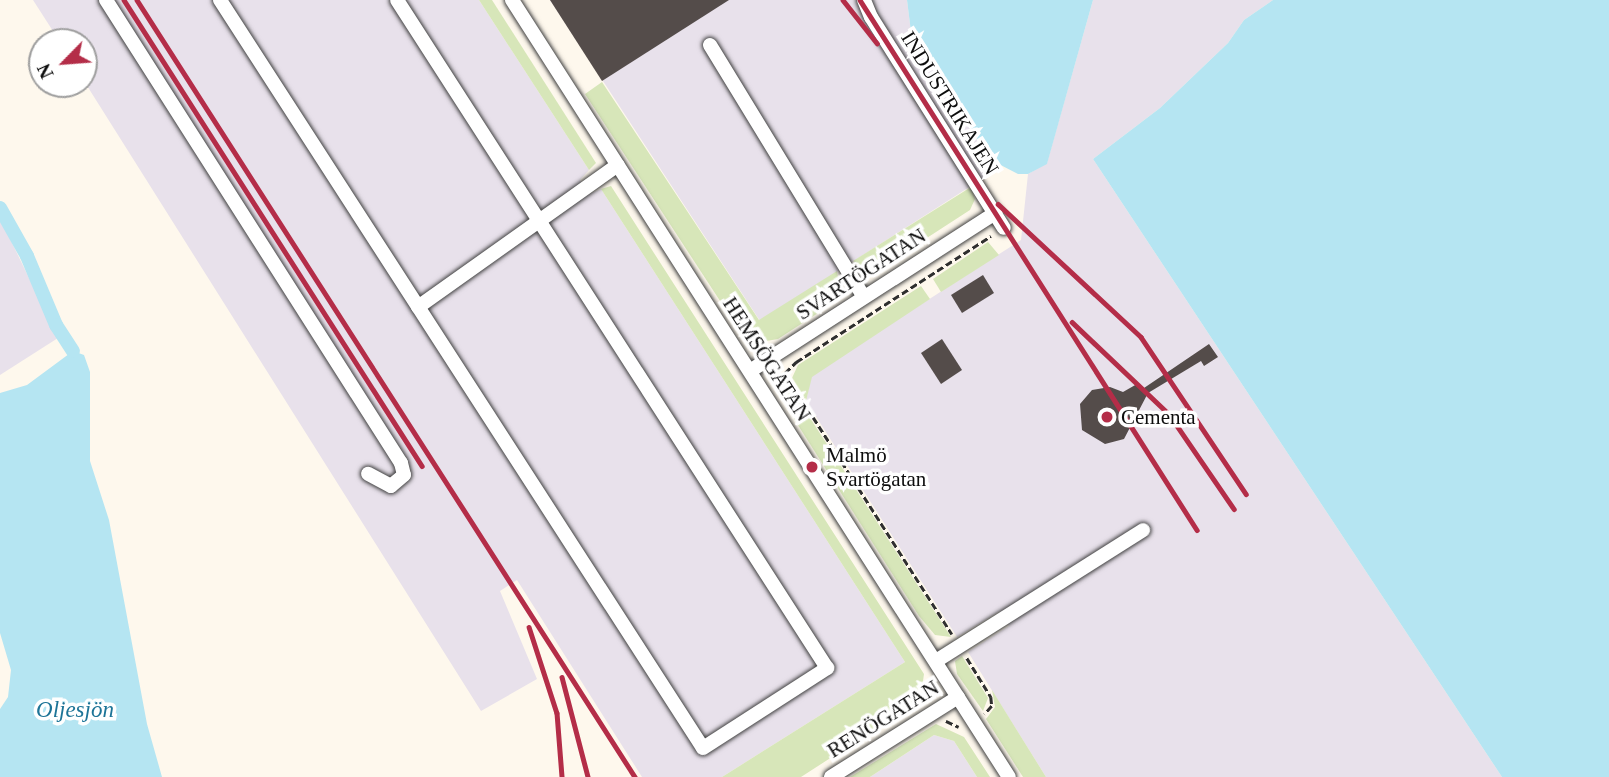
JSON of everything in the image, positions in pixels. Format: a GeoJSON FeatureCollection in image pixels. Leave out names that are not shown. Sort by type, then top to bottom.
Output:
{"type":"FeatureCollection","features":[{"type":"Feature","properties":{"kind":"street"},"geometry":{"type":"LineString","coordinates":[[106,0],[401,463],[404,475],[391,486],[368,474]]}},
{"type":"Feature","properties":{"kind":"street"},"geometry":{"type":"LineString","coordinates":[[220,0],[703,748],[827,668],[397,0]]}},
{"type":"Feature","properties":{"kind":"street","name":"HEMSÖGATAN"},"geometry":{"type":"LineString","coordinates":[[512,0],[1009,777]]}},
{"type":"Feature","properties":{"kind":"street","name":"INDUSTRIKAJEN"},"geometry":{"type":"LineString","coordinates":[[864,0],[871,17],[1004,228]]}},
{"type":"Feature","properties":{"kind":"street"},"geometry":{"type":"LineString","coordinates":[[710,45],[864,297]]}},
{"type":"Feature","properties":{"kind":"street"},"geometry":{"type":"LineString","coordinates":[[418,307],[618,165]]}},
{"type":"Feature","properties":{"kind":"street","name":"SVARTÖGATAN"},"geometry":{"type":"LineString","coordinates":[[750,371],[995,213]]}},
{"type":"Feature","properties":{"kind":"street"},"geometry":{"type":"LineString","coordinates":[[936,662],[1143,530]]}},
{"type":"Feature","properties":{"kind":"street","name":"RENÖGATAN"},"geometry":{"type":"LineString","coordinates":[[831,777],[958,697]]}},
{"type":"Feature","properties":{"kind":"path"},"geometry":{"type":"LineString","coordinates":[[974,722],[993,702],[785,373],[796,362],[1004,228]]}},
{"type":"Feature","properties":{"kind":"shaded area"},"geometry":{"type":"Polygon","coordinates":[[[33,0],[479,0],[589,170],[580,180],[589,194],[601,189],[905,662],[722,777],[642,777],[517,580],[500,591],[537,679],[481,711],[95,98],[98,98],[98,28],[51,28],[33,0]]]}},
{"type":"Feature","properties":{"kind":"shaded area"},"geometry":{"type":"Polygon","coordinates":[[[550,0],[907,0],[911,32],[989,159],[985,177],[760,321],[550,0]]]}},
{"type":"Feature","properties":{"kind":"shaded area"},"geometry":{"type":"Polygon","coordinates":[[[1093,0],[1273,0],[1244,20],[1228,43],[1160,108],[1093,159],[1502,777],[1046,777],[968,652],[1009,626],[1000,611],[957,637],[806,401],[811,377],[827,365],[1021,240],[1028,174],[1047,163],[1093,0]]]}},
{"type":"Feature","properties":{"kind":"shaded area"},"geometry":{"type":"Polygon","coordinates":[[[0,218],[58,338],[0,375],[0,218]]]}},
{"type":"Feature","properties":{"kind":"shaded area"},"geometry":{"type":"Polygon","coordinates":[[[934,735],[954,741],[977,777],[870,777],[934,735]]]}},
{"type":"Feature","properties":{"kind":"green space"},"geometry":{"type":"Polygon","coordinates":[[[479,0],[492,0],[596,163],[589,170],[479,0]]]}},
{"type":"Feature","properties":{"kind":"green space"},"geometry":{"type":"Polygon","coordinates":[[[602,82],[759,320],[837,271],[840,291],[832,304],[778,339],[760,342],[741,333],[585,94],[602,82]]]}},
{"type":"Feature","properties":{"kind":"green space"},"geometry":{"type":"Polygon","coordinates":[[[611,186],[924,674],[922,688],[911,706],[801,777],[722,777],[905,662],[601,189],[611,186]]]}},
{"type":"Feature","properties":{"kind":"green space"},"geometry":{"type":"Polygon","coordinates":[[[971,187],[975,199],[970,210],[879,269],[867,272],[853,261],[971,187]]]}},
{"type":"Feature","properties":{"kind":"green space"},"geometry":{"type":"Polygon","coordinates":[[[988,242],[999,255],[941,292],[933,279],[988,242]]]}},
{"type":"Feature","properties":{"kind":"green space"},"geometry":{"type":"Polygon","coordinates":[[[921,286],[930,299],[812,377],[806,401],[792,378],[798,365],[921,286]]]}},
{"type":"Feature","properties":{"kind":"green space"},"geometry":{"type":"Polygon","coordinates":[[[779,375],[785,379],[951,637],[935,635],[919,616],[782,400],[779,375]]]}},
{"type":"Feature","properties":{"kind":"green space"},"geometry":{"type":"Polygon","coordinates":[[[962,656],[988,698],[983,711],[957,674],[955,661],[962,656]]]}},
{"type":"Feature","properties":{"kind":"green space"},"geometry":{"type":"Polygon","coordinates":[[[992,690],[1046,777],[1023,777],[986,719],[995,707],[992,690]]]}},
{"type":"Feature","properties":{"kind":"green space"},"geometry":{"type":"Polygon","coordinates":[[[936,724],[964,737],[990,777],[977,777],[954,741],[934,735],[870,777],[850,777],[936,724]]]}},
{"type":"Feature","properties":{"kind":"water"},"geometry":{"type":"Polygon","coordinates":[[[907,0],[1093,0],[1047,164],[1028,174],[1018,174],[989,159],[911,32],[907,0]]]}},
{"type":"Feature","properties":{"kind":"water"},"geometry":{"type":"Polygon","coordinates":[[[1273,0],[1609,0],[1609,777],[1502,777],[1093,159],[1160,108],[1228,43],[1244,20],[1273,0]]]}},
{"type":"Feature","properties":{"kind":"water","name":"Oljesjön"},"geometry":{"type":"Polygon","coordinates":[[[73,351],[84,355],[90,372],[90,461],[109,520],[147,724],[162,777],[0,777],[0,709],[8,697],[11,670],[0,633],[0,393],[27,385],[73,351]]]}},
{"type":"Feature","properties":{"kind":"building"},"geometry":{"type":"Polygon","coordinates":[[[550,0],[729,0],[602,81],[550,0]]]}},
{"type":"Feature","properties":{"kind":"building"},"geometry":{"type":"Polygon","coordinates":[[[983,275],[994,293],[962,313],[951,295],[983,275]]]}},
{"type":"Feature","properties":{"kind":"building"},"geometry":{"type":"Polygon","coordinates":[[[942,339],[962,370],[941,384],[921,353],[942,339]]]}},
{"type":"Feature","properties":{"kind":"building","name":"Cementa"},"geometry":{"type":"Polygon","coordinates":[[[1209,344],[1218,357],[1204,366],[1201,361],[1148,393],[1124,439],[1105,444],[1082,430],[1080,404],[1092,390],[1110,387],[1123,392],[1137,384],[1144,388],[1209,344]]]}},
{"type":"Feature","properties":{"kind":"waterway"},"geometry":{"type":"LineString","coordinates":[[0,208],[27,256],[56,325],[73,351]]}},
{"type":"Feature","properties":{"kind":"railway"},"geometry":{"type":"LineString","coordinates":[[124,0],[422,466]]}},
{"type":"Feature","properties":{"kind":"railway"},"geometry":{"type":"LineString","coordinates":[[137,0],[635,777]]}},
{"type":"Feature","properties":{"kind":"railway"},"geometry":{"type":"LineString","coordinates":[[843,0],[877,43]]}},
{"type":"Feature","properties":{"kind":"railway"},"geometry":{"type":"LineString","coordinates":[[860,0],[1197,530]]}},
{"type":"Feature","properties":{"kind":"railway"},"geometry":{"type":"LineString","coordinates":[[998,204],[1141,337],[1246,494]]}},
{"type":"Feature","properties":{"kind":"railway"},"geometry":{"type":"LineString","coordinates":[[1072,322],[1169,414],[1234,509]]}},
{"type":"Feature","properties":{"kind":"railway"},"geometry":{"type":"LineString","coordinates":[[529,627],[557,713],[562,777]]}},
{"type":"Feature","properties":{"kind":"railway"},"geometry":{"type":"LineString","coordinates":[[562,677],[588,777]]}},
{"type":"Feature","properties":{"kind":"place","name":"Cementa"},"geometry":{"type":"Point","coordinates":[1107,417]}},
{"type":"Feature","properties":{"kind":"place","name":"Malmö Svartögatan"},"geometry":{"type":"Point","coordinates":[812,467]}}]}
